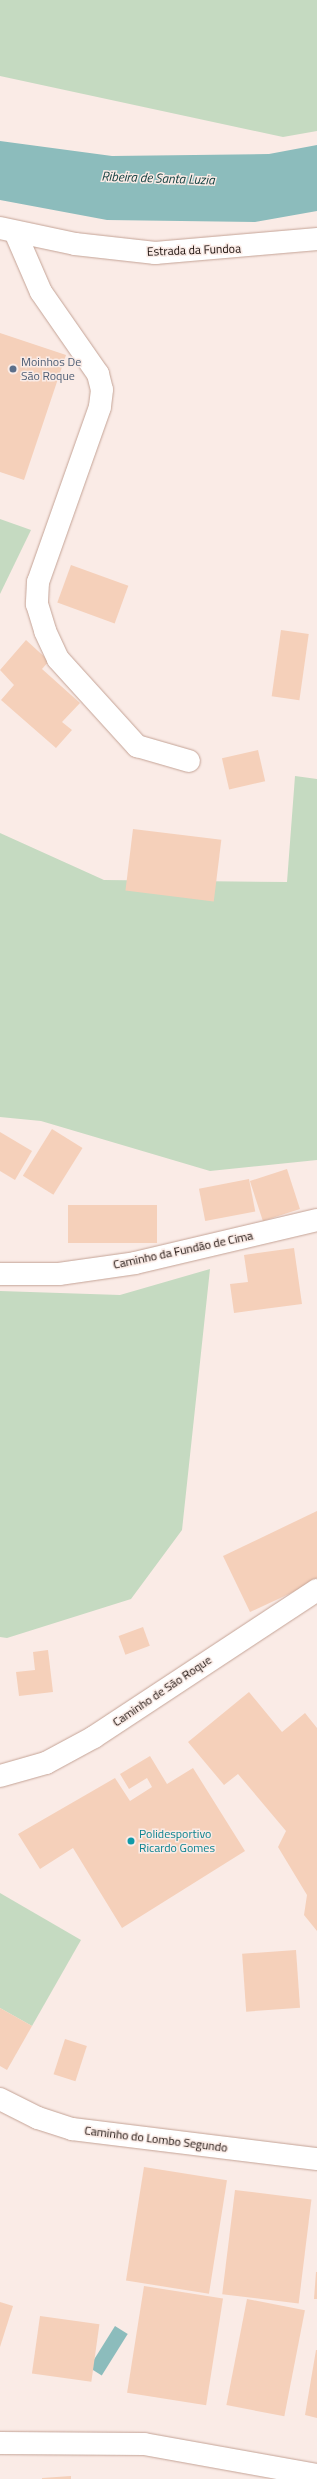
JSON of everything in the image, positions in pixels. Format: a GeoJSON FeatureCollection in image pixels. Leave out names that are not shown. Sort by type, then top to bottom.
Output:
{"type":"FeatureCollection","features":[{"type":"Feature","properties":{"kind":"street","name":"Estrada da Fundoa"},"geometry":{"type":"LineString","coordinates":[[8,230],[75,244],[155,253],[317,239]]}},
{"type":"Feature","properties":{"kind":"street"},"geometry":{"type":"LineString","coordinates":[[8,230],[41,292],[98,374],[102,390],[100,407],[38,582],[37,604],[45,631],[58,659],[137,746],[189,761]]}},
{"type":"Feature","properties":{"kind":"street","name":"Caminho da Fundão de Cima"},"geometry":{"type":"LineString","coordinates":[[0,1274],[59,1274],[135,1263],[317,1220]]}},
{"type":"Feature","properties":{"kind":"street","name":"Caminho de São Roque"},"geometry":{"type":"LineString","coordinates":[[0,1776],[46,1763],[94,1737],[317,1590]]}},
{"type":"Feature","properties":{"kind":"street","name":"Caminho do Lombo Segundo"},"geometry":{"type":"LineString","coordinates":[[0,2099],[38,2118],[72,2129],[317,2159]]}},
{"type":"Feature","properties":{"kind":"street"},"geometry":{"type":"LineString","coordinates":[[0,2442],[144,2444],[317,2475]]}},
{"type":"Feature","properties":{"kind":"green space"},"geometry":{"type":"Polygon","coordinates":[[[0,0],[317,0],[317,131],[283,137],[0,76],[0,0]]]}},
{"type":"Feature","properties":{"kind":"green space"},"geometry":{"type":"Polygon","coordinates":[[[0,519],[31,530],[0,594],[0,519]]]}},
{"type":"Feature","properties":{"kind":"green space"},"geometry":{"type":"Polygon","coordinates":[[[295,776],[317,779],[317,1160],[210,1171],[41,1121],[0,1117],[0,833],[104,880],[287,882],[295,776]]]}},
{"type":"Feature","properties":{"kind":"green space"},"geometry":{"type":"Polygon","coordinates":[[[210,1269],[182,1530],[131,1599],[7,1638],[0,1637],[0,1291],[120,1295],[210,1269]]]}},
{"type":"Feature","properties":{"kind":"green space"},"geometry":{"type":"Polygon","coordinates":[[[0,1893],[81,1940],[32,2026],[0,2008],[0,1893]]]}},
{"type":"Feature","properties":{"kind":"water","name":"Ribeira de Santa Luzia"},"geometry":{"type":"Polygon","coordinates":[[[0,141],[112,156],[269,154],[317,145],[317,211],[255,222],[107,220],[0,200],[0,141]]]}},
{"type":"Feature","properties":{"kind":"water"},"geometry":{"type":"Polygon","coordinates":[[[115,2326],[128,2334],[102,2376],[89,2368],[115,2326]]]}},
{"type":"Feature","properties":{"kind":"building"},"geometry":{"type":"Polygon","coordinates":[[[0,333],[66,355],[24,480],[0,472],[0,333]]]}},
{"type":"Feature","properties":{"kind":"building"},"geometry":{"type":"Polygon","coordinates":[[[71,565],[128,586],[115,623],[57,603],[71,565]]]}},
{"type":"Feature","properties":{"kind":"building"},"geometry":{"type":"Polygon","coordinates":[[[281,630],[309,634],[299,700],[272,696],[281,630]]]}},
{"type":"Feature","properties":{"kind":"building"},"geometry":{"type":"Polygon","coordinates":[[[26,640],[49,661],[42,669],[80,703],[62,722],[72,730],[56,748],[1,700],[14,685],[0,670],[26,640]]]}},
{"type":"Feature","properties":{"kind":"building"},"geometry":{"type":"Polygon","coordinates":[[[258,750],[265,781],[229,790],[222,758],[258,750]]]}},
{"type":"Feature","properties":{"kind":"building"},"geometry":{"type":"Polygon","coordinates":[[[133,829],[221,840],[214,901],[125,891],[133,829]]]}},
{"type":"Feature","properties":{"kind":"building"},"geometry":{"type":"Polygon","coordinates":[[[52,1129],[83,1148],[53,1195],[23,1176],[52,1129]]]}},
{"type":"Feature","properties":{"kind":"building"},"geometry":{"type":"Polygon","coordinates":[[[0,1132],[32,1151],[15,1180],[0,1171],[0,1132]]]}},
{"type":"Feature","properties":{"kind":"building"},"geometry":{"type":"Polygon","coordinates":[[[287,1169],[300,1209],[263,1221],[250,1181],[287,1169]]]}},
{"type":"Feature","properties":{"kind":"building"},"geometry":{"type":"Polygon","coordinates":[[[249,1179],[255,1211],[205,1221],[199,1189],[249,1179]]]}},
{"type":"Feature","properties":{"kind":"building"},"geometry":{"type":"Polygon","coordinates":[[[68,1205],[157,1205],[157,1243],[68,1243],[68,1205]]]}},
{"type":"Feature","properties":{"kind":"building"},"geometry":{"type":"Polygon","coordinates":[[[294,1248],[302,1304],[234,1313],[230,1284],[248,1282],[244,1255],[294,1248]]]}},
{"type":"Feature","properties":{"kind":"building"},"geometry":{"type":"Polygon","coordinates":[[[317,1511],[317,1581],[250,1612],[223,1556],[317,1511]]]}},
{"type":"Feature","properties":{"kind":"building"},"geometry":{"type":"Polygon","coordinates":[[[143,1627],[150,1646],[125,1655],[119,1636],[143,1627]]]}},
{"type":"Feature","properties":{"kind":"building"},"geometry":{"type":"Polygon","coordinates":[[[48,1650],[53,1692],[19,1696],[16,1672],[35,1670],[33,1652],[48,1650]]]}},
{"type":"Feature","properties":{"kind":"building"},"geometry":{"type":"Polygon","coordinates":[[[249,1692],[282,1732],[305,1713],[317,1728],[317,1931],[304,1915],[307,1895],[278,1847],[286,1831],[238,1774],[224,1785],[188,1742],[249,1692]]]}},
{"type":"Feature","properties":{"kind":"building","name":"Polidesportivo Ricardo Gomes"},"geometry":{"type":"Polygon","coordinates":[[[150,1756],[167,1784],[193,1768],[245,1851],[122,1928],[73,1848],[40,1869],[18,1834],[115,1778],[130,1801],[152,1787],[147,1778],[129,1789],[120,1774],[150,1756]]]}},
{"type":"Feature","properties":{"kind":"building"},"geometry":{"type":"Polygon","coordinates":[[[296,1950],[300,2008],[246,2012],[242,1954],[296,1950]]]}},
{"type":"Feature","properties":{"kind":"building"},"geometry":{"type":"Polygon","coordinates":[[[0,2008],[32,2026],[7,2070],[0,2066],[0,2008]]]}},
{"type":"Feature","properties":{"kind":"building"},"geometry":{"type":"Polygon","coordinates":[[[65,2039],[87,2046],[75,2081],[54,2074],[65,2039]]]}},
{"type":"Feature","properties":{"kind":"building"},"geometry":{"type":"Polygon","coordinates":[[[144,2167],[227,2180],[209,2294],[126,2281],[144,2167]]]}},
{"type":"Feature","properties":{"kind":"building"},"geometry":{"type":"Polygon","coordinates":[[[235,2190],[311,2199],[299,2304],[222,2294],[235,2190]]]}},
{"type":"Feature","properties":{"kind":"building"},"geometry":{"type":"Polygon","coordinates":[[[316,2272],[317,2299],[314,2299],[316,2272]]]}},
{"type":"Feature","properties":{"kind":"building"},"geometry":{"type":"Polygon","coordinates":[[[144,2286],[223,2299],[206,2405],[127,2393],[144,2286]]]}},
{"type":"Feature","properties":{"kind":"building"},"geometry":{"type":"Polygon","coordinates":[[[247,2299],[305,2310],[284,2416],[226,2405],[247,2299]]]}},
{"type":"Feature","properties":{"kind":"building"},"geometry":{"type":"Polygon","coordinates":[[[0,2302],[13,2306],[0,2347],[0,2302]]]}},
{"type":"Feature","properties":{"kind":"building"},"geometry":{"type":"Polygon","coordinates":[[[40,2316],[99,2324],[91,2382],[32,2373],[40,2316]]]}},
{"type":"Feature","properties":{"kind":"building"},"geometry":{"type":"Polygon","coordinates":[[[317,2350],[317,2418],[305,2415],[317,2350]]]}},
{"type":"Feature","properties":{"kind":"building"},"geometry":{"type":"Polygon","coordinates":[[[71,2476],[71,2479],[42,2479],[42,2478],[71,2476]]]}},
{"type":"Feature","properties":{"kind":"place","name":"Moinhos De São Roque"},"geometry":{"type":"Point","coordinates":[13,369]}},
{"type":"Feature","properties":{"kind":"place","name":"Polidesportivo Ricardo Gomes"},"geometry":{"type":"Point","coordinates":[131,1841]}}]}
